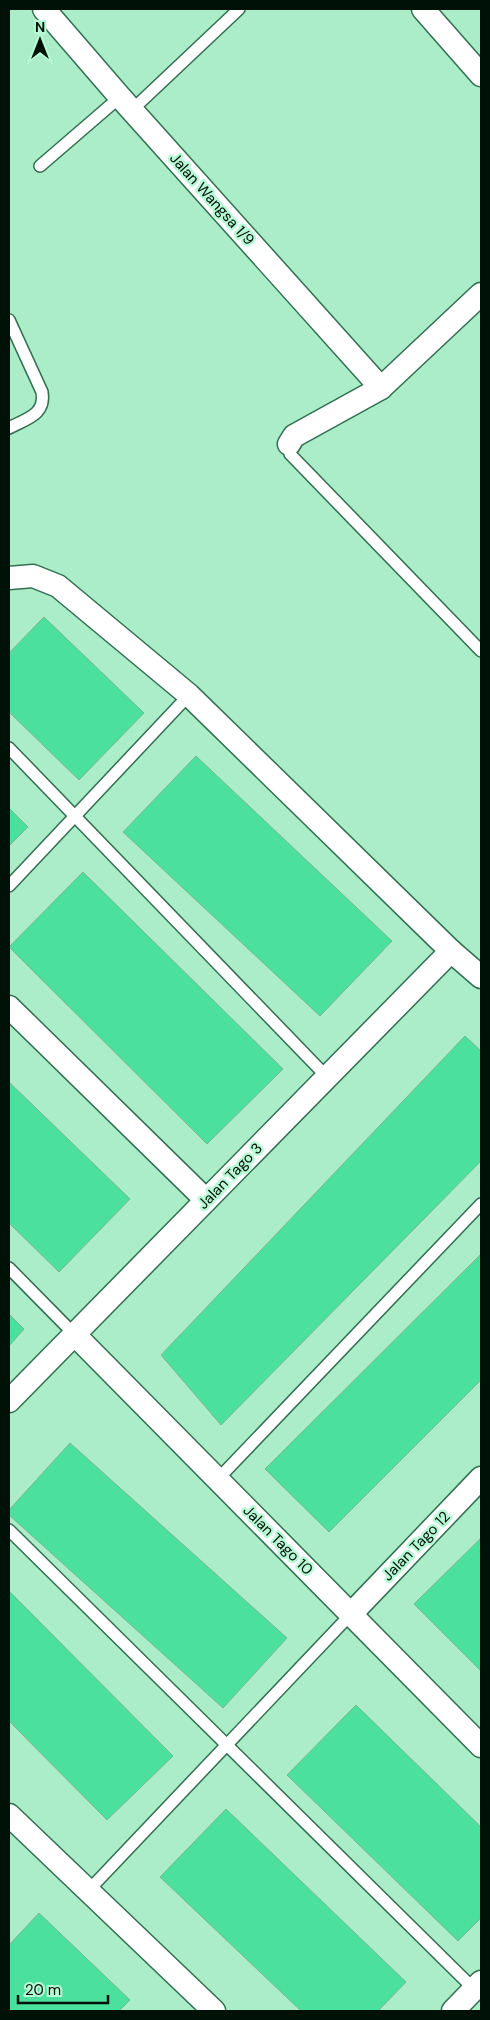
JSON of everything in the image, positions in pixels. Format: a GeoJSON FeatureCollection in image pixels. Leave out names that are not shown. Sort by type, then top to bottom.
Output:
{"type":"FeatureCollection","features":[{"type":"Feature","properties":{"kind":"street","name":"Jalan Wangsa 1/9"},"geometry":{"type":"LineString","coordinates":[[44,9],[382,388]]}},
{"type":"Feature","properties":{"kind":"street"},"geometry":{"type":"LineString","coordinates":[[423,9],[481,75]]}},
{"type":"Feature","properties":{"kind":"street"},"geometry":{"type":"LineString","coordinates":[[289,444],[294,436],[382,388],[481,294]]}},
{"type":"Feature","properties":{"kind":"street"},"geometry":{"type":"LineString","coordinates":[[9,578],[34,576],[58,586],[189,695],[451,951],[481,977]]}},
{"type":"Feature","properties":{"kind":"street","name":"Jalan Tago 3"},"geometry":{"type":"LineString","coordinates":[[9,1401],[451,951]]}},
{"type":"Feature","properties":{"kind":"street"},"geometry":{"type":"LineString","coordinates":[[9,1007],[206,1200]]}},
{"type":"Feature","properties":{"kind":"street","name":"Jalan Tago 10"},"geometry":{"type":"LineString","coordinates":[[74,1334],[351,1614],[478,1736]]}},
{"type":"Feature","properties":{"kind":"street","name":"Jalan Tago 12"},"geometry":{"type":"LineString","coordinates":[[351,1614],[481,1478]]}},
{"type":"Feature","properties":{"kind":"street"},"geometry":{"type":"LineString","coordinates":[[9,1815],[214,2011]]}},
{"type":"Feature","properties":{"kind":"street"},"geometry":{"type":"LineString","coordinates":[[453,2011],[478,1986]]}},
{"type":"Feature","properties":{"kind":"lane"},"geometry":{"type":"LineString","coordinates":[[40,166],[126,103],[240,9]]}},
{"type":"Feature","properties":{"kind":"lane"},"geometry":{"type":"LineString","coordinates":[[9,320],[42,392],[43,401],[40,410],[34,416],[9,428]]}},
{"type":"Feature","properties":{"kind":"lane"},"geometry":{"type":"LineString","coordinates":[[289,444],[290,454],[481,652]]}},
{"type":"Feature","properties":{"kind":"lane"},"geometry":{"type":"LineString","coordinates":[[9,886],[189,695]]}},
{"type":"Feature","properties":{"kind":"lane"},"geometry":{"type":"LineString","coordinates":[[9,748],[327,1077]]}},
{"type":"Feature","properties":{"kind":"lane"},"geometry":{"type":"LineString","coordinates":[[218,1479],[481,1204]]}},
{"type":"Feature","properties":{"kind":"lane"},"geometry":{"type":"LineString","coordinates":[[9,1268],[74,1334]]}},
{"type":"Feature","properties":{"kind":"lane"},"geometry":{"type":"LineString","coordinates":[[9,1530],[226,1745],[478,1986]]}},
{"type":"Feature","properties":{"kind":"lane"},"geometry":{"type":"LineString","coordinates":[[88,1891],[351,1614]]}},
{"type":"Feature","properties":{"kind":"building"},"geometry":{"type":"Polygon","coordinates":[[[44,617],[144,713],[79,780],[9,712],[9,653],[44,617]]]}},
{"type":"Feature","properties":{"kind":"building"},"geometry":{"type":"Polygon","coordinates":[[[196,756],[392,941],[320,1016],[123,832],[196,756]]]}},
{"type":"Feature","properties":{"kind":"building"},"geometry":{"type":"Polygon","coordinates":[[[9,808],[28,827],[9,846],[9,808]]]}},
{"type":"Feature","properties":{"kind":"building"},"geometry":{"type":"Polygon","coordinates":[[[83,872],[283,1069],[207,1144],[9,947],[83,872]]]}},
{"type":"Feature","properties":{"kind":"building"},"geometry":{"type":"Polygon","coordinates":[[[465,1036],[481,1051],[481,1161],[221,1425],[161,1355],[465,1036]]]}},
{"type":"Feature","properties":{"kind":"building"},"geometry":{"type":"Polygon","coordinates":[[[9,1082],[130,1199],[59,1272],[9,1223],[9,1082]]]}},
{"type":"Feature","properties":{"kind":"building"},"geometry":{"type":"Polygon","coordinates":[[[481,1254],[481,1380],[329,1532],[265,1469],[481,1254]]]}},
{"type":"Feature","properties":{"kind":"building"},"geometry":{"type":"Polygon","coordinates":[[[9,1314],[24,1329],[9,1346],[9,1314]]]}},
{"type":"Feature","properties":{"kind":"building"},"geometry":{"type":"Polygon","coordinates":[[[70,1443],[287,1638],[223,1708],[9,1515],[9,1510],[70,1443]]]}},
{"type":"Feature","properties":{"kind":"building"},"geometry":{"type":"Polygon","coordinates":[[[481,1538],[481,1671],[414,1604],[481,1538]]]}},
{"type":"Feature","properties":{"kind":"building"},"geometry":{"type":"Polygon","coordinates":[[[9,1591],[173,1756],[107,1820],[9,1721],[9,1591]]]}},
{"type":"Feature","properties":{"kind":"building"},"geometry":{"type":"Polygon","coordinates":[[[356,1705],[481,1827],[481,1918],[458,1941],[287,1775],[356,1705]]]}},
{"type":"Feature","properties":{"kind":"building"},"geometry":{"type":"Polygon","coordinates":[[[226,1809],[406,1982],[378,2011],[301,2011],[160,1877],[226,1809]]]}},
{"type":"Feature","properties":{"kind":"building"},"geometry":{"type":"Polygon","coordinates":[[[39,1913],[130,2000],[119,2011],[9,2011],[9,1945],[39,1913]]]}}]}
